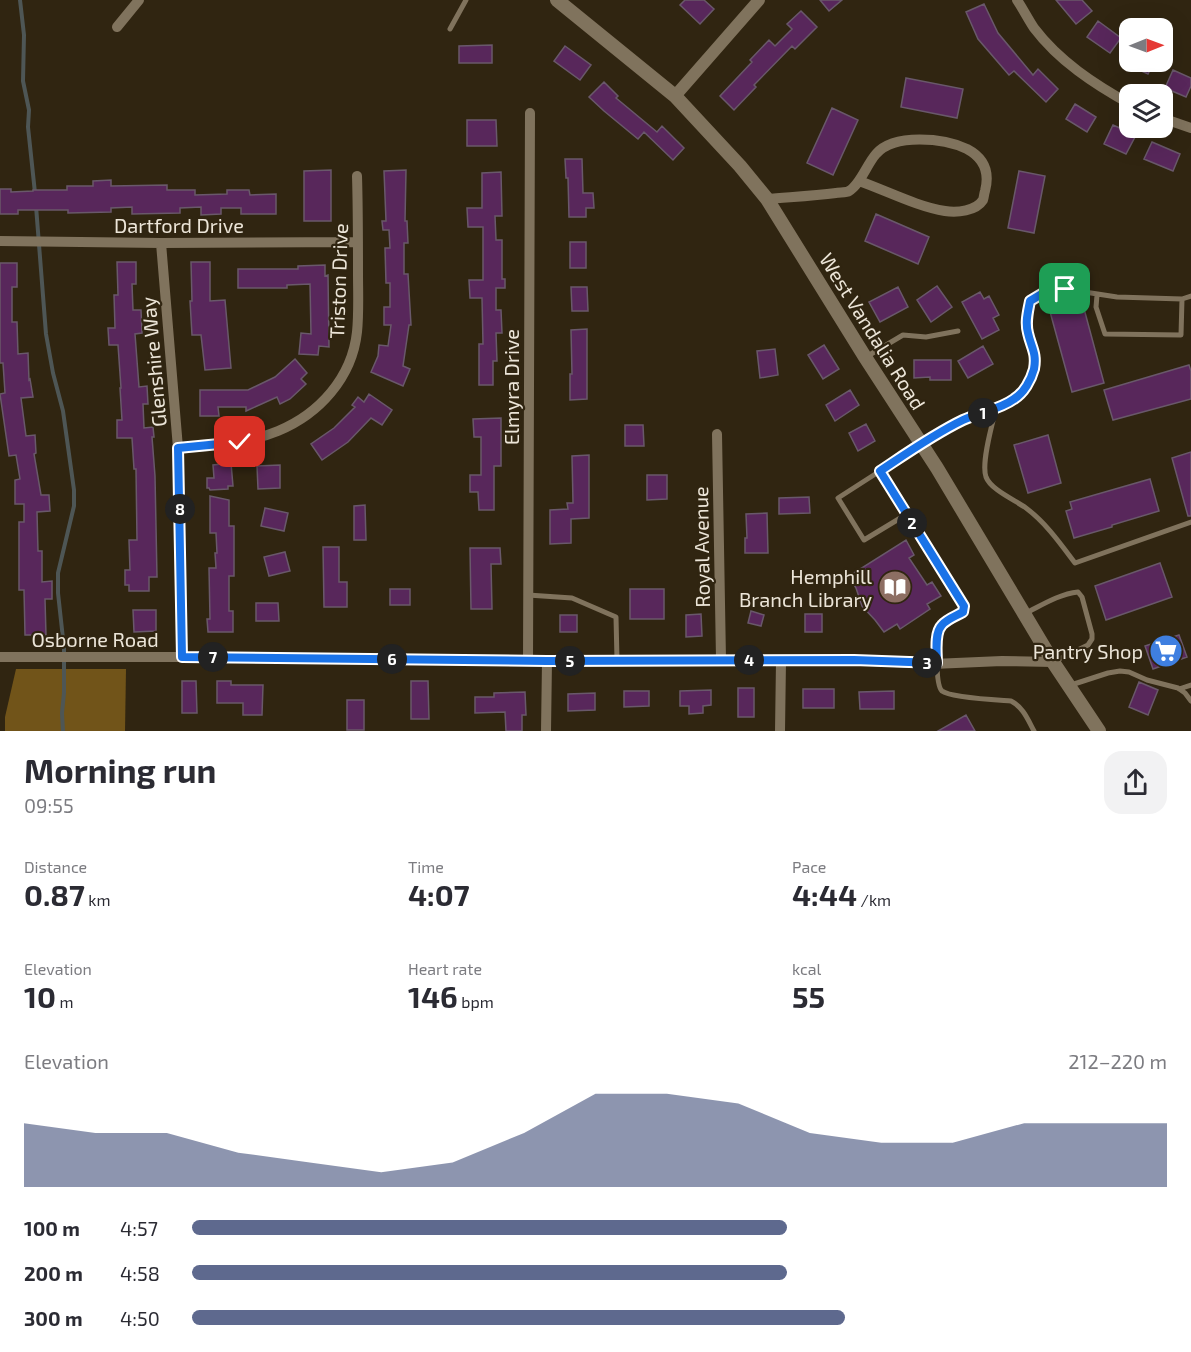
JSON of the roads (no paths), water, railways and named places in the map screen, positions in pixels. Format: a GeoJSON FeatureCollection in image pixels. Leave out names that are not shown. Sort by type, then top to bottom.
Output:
{"type":"FeatureCollection","features":[{"type":"Feature","properties":{"kind":"main road","name":"West Vandalia Road"},"geometry":{"type":"LineString","coordinates":[[557,0],[675,96],[706,128],[767,199],[921,443],[1053,662],[1099,731]]}},
{"type":"Feature","properties":{"kind":"street"},"geometry":{"type":"LineString","coordinates":[[117,27],[139,0]]}},
{"type":"Feature","properties":{"kind":"street"},"geometry":{"type":"LineString","coordinates":[[1017,0],[1035,28],[1062,59],[1089,80],[1119,98]]}},
{"type":"Feature","properties":{"kind":"street"},"geometry":{"type":"LineString","coordinates":[[675,96],[756,1]]}},
{"type":"Feature","properties":{"kind":"street","name":"Elmyra Drive"},"geometry":{"type":"LineString","coordinates":[[528,661],[530,113]]}},
{"type":"Feature","properties":{"kind":"street"},"geometry":{"type":"LineString","coordinates":[[1173,122],[1191,128]]}},
{"type":"Feature","properties":{"kind":"street"},"geometry":{"type":"LineString","coordinates":[[767,199],[849,191],[859,181],[866,166],[877,152],[891,143],[907,141],[927,140],[960,146],[975,154],[985,165],[987,182],[983,200],[973,208],[946,212],[904,199],[859,181]]}},
{"type":"Feature","properties":{"kind":"street","name":"Triston Drive"},"geometry":{"type":"LineString","coordinates":[[178,448],[240,442],[277,432],[304,417],[326,399],[339,383],[350,362],[357,335],[357,176]]}},
{"type":"Feature","properties":{"kind":"street","name":"Dartford Drive"},"geometry":{"type":"LineString","coordinates":[[0,241],[358,242]]}},
{"type":"Feature","properties":{"kind":"street","name":"Glenshire Way"},"geometry":{"type":"LineString","coordinates":[[161,243],[178,448],[182,657]]}},
{"type":"Feature","properties":{"kind":"street","name":"Royal Avenue"},"geometry":{"type":"LineString","coordinates":[[717,434],[721,659]]}},
{"type":"Feature","properties":{"kind":"street","name":"Osborne Road"},"geometry":{"type":"LineString","coordinates":[[0,657],[1053,662]]}},
{"type":"Feature","properties":{"kind":"street"},"geometry":{"type":"LineString","coordinates":[[546,731],[547,661]]}},
{"type":"Feature","properties":{"kind":"street"},"geometry":{"type":"LineString","coordinates":[[780,731],[781,661]]}},
{"type":"Feature","properties":{"kind":"lane"},"geometry":{"type":"LineString","coordinates":[[450,29],[466,0]]}},
{"type":"Feature","properties":{"kind":"lane"},"geometry":{"type":"LineString","coordinates":[[907,514],[864,540],[838,498],[921,443],[964,419],[996,409],[1016,399],[1028,386],[1034,369],[1035,353],[1028,334],[1026,319],[1030,301],[1045,292],[1065,289],[1117,297],[1182,299],[1191,296]]}},
{"type":"Feature","properties":{"kind":"lane"},"geometry":{"type":"LineString","coordinates":[[1097,295],[1096,307],[1105,334],[1181,335],[1182,299]]}},
{"type":"Feature","properties":{"kind":"lane"},"geometry":{"type":"LineString","coordinates":[[865,357],[903,335],[926,337],[958,331]]}},
{"type":"Feature","properties":{"kind":"lane"},"geometry":{"type":"LineString","coordinates":[[996,409],[985,462],[986,477],[992,485],[1046,525],[1075,562],[1191,522]]}},
{"type":"Feature","properties":{"kind":"lane"},"geometry":{"type":"LineString","coordinates":[[880,471],[964,606],[963,612],[940,627],[937,663],[938,681],[942,691],[955,695],[1011,701],[1022,710],[1031,730]]}},
{"type":"Feature","properties":{"kind":"lane"},"geometry":{"type":"LineString","coordinates":[[1025,614],[1071,593],[1078,592],[1082,597],[1092,639],[1088,645],[1053,662]]}},
{"type":"Feature","properties":{"kind":"lane"},"geometry":{"type":"LineString","coordinates":[[528,595],[572,598],[616,616],[617,660]]}},
{"type":"Feature","properties":{"kind":"lane"},"geometry":{"type":"LineString","coordinates":[[1069,686],[1108,673],[1129,672],[1179,689],[1191,700]]}},
{"type":"Feature","properties":{"kind":"lane"},"geometry":{"type":"LineString","coordinates":[[1179,689],[1191,685]]}},
{"type":"Feature","properties":{"kind":"waterway"},"geometry":{"type":"LineString","coordinates":[[20,0],[24,35],[23,81],[29,110],[28,127],[35,193]]}},
{"type":"Feature","properties":{"kind":"waterway"},"geometry":{"type":"LineString","coordinates":[[36,206],[46,334],[63,411],[74,490],[74,506],[58,573],[64,648],[63,731]]}},
{"type":"Feature","properties":{"kind":"place","name":"Hemphill Branch Library"},"geometry":{"type":"Point","coordinates":[895,587]}},
{"type":"Feature","properties":{"kind":"place","name":"Pantry Shop"},"geometry":{"type":"Point","coordinates":[1166,651]}}]}
